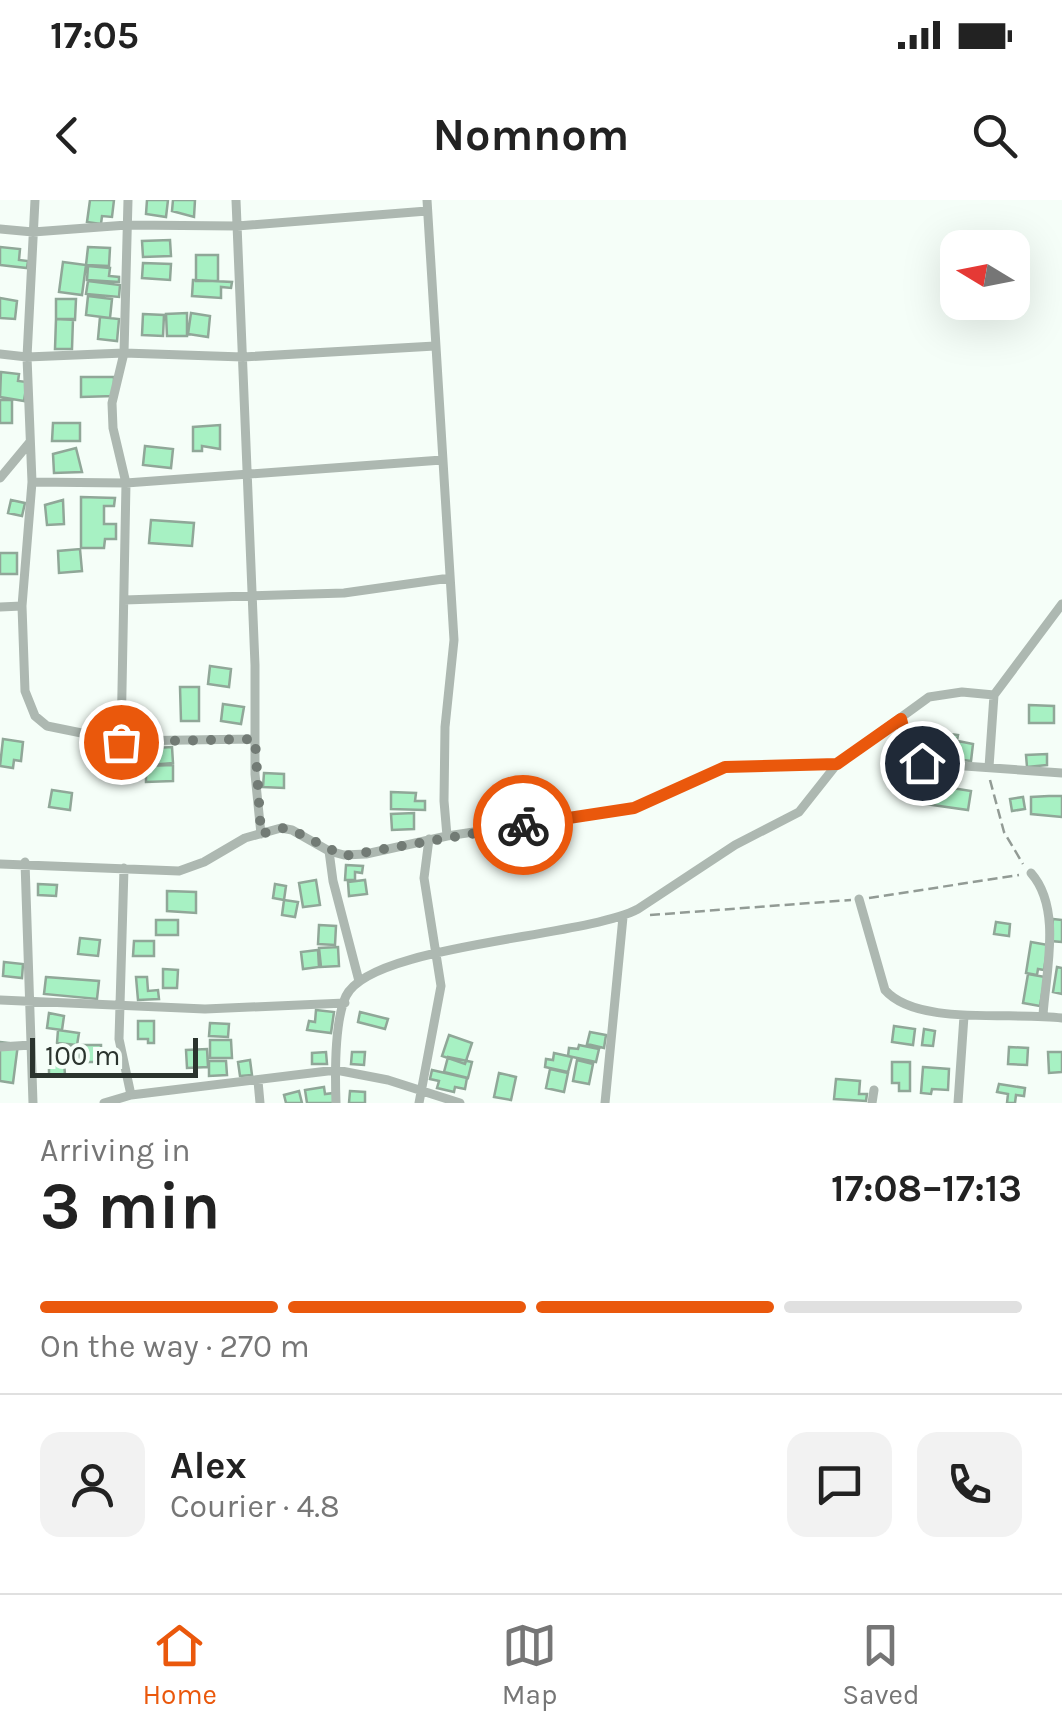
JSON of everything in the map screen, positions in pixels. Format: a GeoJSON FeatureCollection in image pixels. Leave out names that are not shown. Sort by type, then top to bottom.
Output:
{"type":"FeatureCollection","features":[{"type":"Feature","properties":{"kind":"street"},"geometry":{"type":"LineString","coordinates":[[35,200],[27,357],[32,482],[22,606],[25,691],[35,716],[47,726],[121,742],[255,739]]}},
{"type":"Feature","properties":{"kind":"street"},"geometry":{"type":"LineString","coordinates":[[121,742],[126,483],[113,428],[112,404],[124,353],[128,200]]}},
{"type":"Feature","properties":{"kind":"street"},"geometry":{"type":"LineString","coordinates":[[236,200],[261,834]]}},
{"type":"Feature","properties":{"kind":"street"},"geometry":{"type":"LineString","coordinates":[[0,229],[33,232],[127,225],[237,226],[427,205],[454,640],[445,727],[447,836]]}},
{"type":"Feature","properties":{"kind":"street"},"geometry":{"type":"LineString","coordinates":[[0,354],[243,357],[435,346]]}},
{"type":"Feature","properties":{"kind":"street"},"geometry":{"type":"LineString","coordinates":[[0,478],[30,441]]}},
{"type":"Feature","properties":{"kind":"street"},"geometry":{"type":"LineString","coordinates":[[32,482],[126,483],[442,460]]}},
{"type":"Feature","properties":{"kind":"street"},"geometry":{"type":"LineString","coordinates":[[124,600],[344,593],[450,578]]}},
{"type":"Feature","properties":{"kind":"street"},"geometry":{"type":"LineString","coordinates":[[989,767],[994,695],[1062,604]]}},
{"type":"Feature","properties":{"kind":"street"},"geometry":{"type":"LineString","coordinates":[[0,607],[22,606]]}},
{"type":"Feature","properties":{"kind":"street"},"geometry":{"type":"LineString","coordinates":[[336,1103],[345,1002],[359,982],[437,953],[623,917],[734,844],[799,812],[837,764],[929,696],[962,692],[994,695]]}},
{"type":"Feature","properties":{"kind":"street"},"geometry":{"type":"LineString","coordinates":[[901,719],[910,755],[922,763],[1062,773]]}},
{"type":"Feature","properties":{"kind":"street"},"geometry":{"type":"LineString","coordinates":[[0,864],[179,870],[204,862],[245,838],[281,828],[344,856],[366,854],[447,836],[634,808],[725,767],[837,764]]}},
{"type":"Feature","properties":{"kind":"street"},"geometry":{"type":"LineString","coordinates":[[418,1103],[441,986],[424,878],[428,840]]}},
{"type":"Feature","properties":{"kind":"street"},"geometry":{"type":"LineString","coordinates":[[329,850],[359,982]]}},
{"type":"Feature","properties":{"kind":"street"},"geometry":{"type":"LineString","coordinates":[[25,862],[33,1103]]}},
{"type":"Feature","properties":{"kind":"street"},"geometry":{"type":"LineString","coordinates":[[124,868],[120,1039],[131,1095]]}},
{"type":"Feature","properties":{"kind":"street"},"geometry":{"type":"LineString","coordinates":[[1031,873],[1044,887],[1048,909],[1043,1015]]}},
{"type":"Feature","properties":{"kind":"street"},"geometry":{"type":"LineString","coordinates":[[858,899],[886,990],[894,999],[964,1016],[1062,1018]]}},
{"type":"Feature","properties":{"kind":"street"},"geometry":{"type":"LineString","coordinates":[[605,1103],[623,917]]}},
{"type":"Feature","properties":{"kind":"street"},"geometry":{"type":"LineString","coordinates":[[0,1000],[206,1009],[345,1002]]}},
{"type":"Feature","properties":{"kind":"street"},"geometry":{"type":"LineString","coordinates":[[958,1103],[964,1016]]}},
{"type":"Feature","properties":{"kind":"street"},"geometry":{"type":"LineString","coordinates":[[0,1047],[31,1045]]}},
{"type":"Feature","properties":{"kind":"street"},"geometry":{"type":"LineString","coordinates":[[104,1103],[131,1095],[336,1070],[460,1103]]}},
{"type":"Feature","properties":{"kind":"street"},"geometry":{"type":"LineString","coordinates":[[258,1080],[260,1103]]}},
{"type":"Feature","properties":{"kind":"street"},"geometry":{"type":"LineString","coordinates":[[872,1103],[874,1090]]}},
{"type":"Feature","properties":{"kind":"street"},"geometry":{"type":"LineString","coordinates":[[171,1103],[172,1091]]}},
{"type":"Feature","properties":{"kind":"path"},"geometry":{"type":"LineString","coordinates":[[989,767],[990,787],[1004,832],[1031,873]]}},
{"type":"Feature","properties":{"kind":"path"},"geometry":{"type":"LineString","coordinates":[[623,917],[858,899],[1031,873]]}},
{"type":"Feature","properties":{"kind":"building"},"geometry":{"type":"Polygon","coordinates":[[[90,200],[114,200],[112,217],[102,216],[101,224],[87,222],[90,200]]]}},
{"type":"Feature","properties":{"kind":"building"},"geometry":{"type":"Polygon","coordinates":[[[147,200],[168,200],[166,217],[146,214],[147,200]]]}},
{"type":"Feature","properties":{"kind":"building"},"geometry":{"type":"Polygon","coordinates":[[[173,200],[195,200],[194,217],[172,211],[173,200]]]}},
{"type":"Feature","properties":{"kind":"building"},"geometry":{"type":"Polygon","coordinates":[[[170,240],[171,256],[143,257],[142,241],[170,240]]]}},
{"type":"Feature","properties":{"kind":"building"},"geometry":{"type":"Polygon","coordinates":[[[0,247],[20,249],[19,260],[28,261],[27,268],[0,265],[0,247]]]}},
{"type":"Feature","properties":{"kind":"building"},"geometry":{"type":"Polygon","coordinates":[[[88,247],[110,248],[109,266],[86,265],[88,247]]]}},
{"type":"Feature","properties":{"kind":"building"},"geometry":{"type":"Polygon","coordinates":[[[196,255],[218,255],[218,281],[196,281],[196,255]]]}},
{"type":"Feature","properties":{"kind":"building"},"geometry":{"type":"Polygon","coordinates":[[[63,262],[86,265],[82,295],[59,292],[63,262]]]}},
{"type":"Feature","properties":{"kind":"building"},"geometry":{"type":"Polygon","coordinates":[[[143,263],[171,264],[170,280],[142,278],[143,263]]]}},
{"type":"Feature","properties":{"kind":"building"},"geometry":{"type":"Polygon","coordinates":[[[88,266],[110,268],[109,276],[119,277],[119,282],[87,280],[88,266]]]}},
{"type":"Feature","properties":{"kind":"building"},"geometry":{"type":"Polygon","coordinates":[[[193,280],[232,282],[231,288],[221,287],[221,298],[192,296],[193,280]]]}},
{"type":"Feature","properties":{"kind":"building"},"geometry":{"type":"Polygon","coordinates":[[[88,281],[120,285],[119,297],[86,294],[88,281]]]}},
{"type":"Feature","properties":{"kind":"building"},"geometry":{"type":"Polygon","coordinates":[[[88,296],[112,299],[110,318],[86,315],[88,296]]]}},
{"type":"Feature","properties":{"kind":"building"},"geometry":{"type":"Polygon","coordinates":[[[0,298],[17,301],[15,319],[0,318],[0,298]]]}},
{"type":"Feature","properties":{"kind":"building"},"geometry":{"type":"Polygon","coordinates":[[[56,299],[76,299],[75,320],[56,319],[56,299]]]}},
{"type":"Feature","properties":{"kind":"building"},"geometry":{"type":"Polygon","coordinates":[[[187,313],[187,336],[167,336],[166,314],[187,313]]]}},
{"type":"Feature","properties":{"kind":"building"},"geometry":{"type":"Polygon","coordinates":[[[191,313],[210,316],[208,337],[188,334],[191,313]]]}},
{"type":"Feature","properties":{"kind":"building"},"geometry":{"type":"Polygon","coordinates":[[[143,314],[164,315],[163,336],[142,335],[143,314]]]}},
{"type":"Feature","properties":{"kind":"building"},"geometry":{"type":"Polygon","coordinates":[[[100,317],[119,319],[117,341],[98,339],[100,317]]]}},
{"type":"Feature","properties":{"kind":"building"},"geometry":{"type":"Polygon","coordinates":[[[56,319],[73,319],[72,349],[55,349],[56,319]]]}},
{"type":"Feature","properties":{"kind":"building"},"geometry":{"type":"Polygon","coordinates":[[[1,372],[19,374],[18,381],[27,382],[24,401],[0,397],[1,372]]]}},
{"type":"Feature","properties":{"kind":"building"},"geometry":{"type":"Polygon","coordinates":[[[81,377],[114,377],[114,396],[81,397],[81,377]]]}},
{"type":"Feature","properties":{"kind":"building"},"geometry":{"type":"Polygon","coordinates":[[[0,400],[12,400],[12,423],[0,423],[0,400]]]}},
{"type":"Feature","properties":{"kind":"building"},"geometry":{"type":"Polygon","coordinates":[[[53,423],[80,423],[80,441],[52,441],[53,423]]]}},
{"type":"Feature","properties":{"kind":"building"},"geometry":{"type":"Polygon","coordinates":[[[220,425],[220,449],[202,446],[202,451],[193,451],[193,427],[220,425]]]}},
{"type":"Feature","properties":{"kind":"building"},"geometry":{"type":"Polygon","coordinates":[[[145,446],[173,449],[171,468],[143,465],[145,446]]]}},
{"type":"Feature","properties":{"kind":"building"},"geometry":{"type":"Polygon","coordinates":[[[76,448],[82,472],[54,473],[53,454],[76,448]]]}},
{"type":"Feature","properties":{"kind":"building"},"geometry":{"type":"Polygon","coordinates":[[[81,497],[115,498],[114,506],[104,506],[104,524],[116,524],[116,539],[105,539],[104,548],[81,548],[81,497]]]}},
{"type":"Feature","properties":{"kind":"building"},"geometry":{"type":"Polygon","coordinates":[[[11,500],[25,503],[22,516],[8,513],[11,500]]]}},
{"type":"Feature","properties":{"kind":"building"},"geometry":{"type":"Polygon","coordinates":[[[63,500],[64,524],[47,525],[45,505],[63,500]]]}},
{"type":"Feature","properties":{"kind":"building"},"geometry":{"type":"Polygon","coordinates":[[[151,520],[194,523],[192,546],[149,543],[151,520]]]}},
{"type":"Feature","properties":{"kind":"building"},"geometry":{"type":"Polygon","coordinates":[[[80,549],[82,571],[59,573],[58,551],[80,549]]]}},
{"type":"Feature","properties":{"kind":"building"},"geometry":{"type":"Polygon","coordinates":[[[0,553],[17,553],[17,574],[0,574],[0,553]]]}},
{"type":"Feature","properties":{"kind":"building"},"geometry":{"type":"Polygon","coordinates":[[[210,666],[231,669],[229,687],[208,684],[210,666]]]}},
{"type":"Feature","properties":{"kind":"building"},"geometry":{"type":"Polygon","coordinates":[[[180,687],[199,687],[199,721],[181,721],[180,687]]]}},
{"type":"Feature","properties":{"kind":"building"},"geometry":{"type":"Polygon","coordinates":[[[223,704],[244,707],[241,724],[221,721],[223,704]]]}},
{"type":"Feature","properties":{"kind":"building"},"geometry":{"type":"Polygon","coordinates":[[[1029,705],[1054,706],[1054,723],[1029,723],[1029,705]]]}},
{"type":"Feature","properties":{"kind":"building"},"geometry":{"type":"Polygon","coordinates":[[[923,728],[941,731],[936,754],[920,746],[923,728]]]}},
{"type":"Feature","properties":{"kind":"building"},"geometry":{"type":"Polygon","coordinates":[[[943,733],[958,735],[954,756],[939,753],[943,733]]]}},
{"type":"Feature","properties":{"kind":"building"},"geometry":{"type":"Polygon","coordinates":[[[3,739],[23,742],[21,761],[14,760],[13,768],[0,766],[3,739]]]}},
{"type":"Feature","properties":{"kind":"building"},"geometry":{"type":"Polygon","coordinates":[[[958,741],[973,744],[971,761],[955,759],[958,741]]]}},
{"type":"Feature","properties":{"kind":"building"},"geometry":{"type":"Polygon","coordinates":[[[172,747],[173,763],[150,765],[149,758],[138,759],[138,749],[172,747]]]}},
{"type":"Feature","properties":{"kind":"building"},"geometry":{"type":"Polygon","coordinates":[[[1047,754],[1047,765],[1027,767],[1026,755],[1047,754]]]}},
{"type":"Feature","properties":{"kind":"building"},"geometry":{"type":"Polygon","coordinates":[[[173,765],[173,781],[146,782],[146,766],[173,765]]]}},
{"type":"Feature","properties":{"kind":"building"},"geometry":{"type":"Polygon","coordinates":[[[264,773],[284,774],[284,788],[263,787],[264,773]]]}},
{"type":"Feature","properties":{"kind":"building"},"geometry":{"type":"Polygon","coordinates":[[[921,783],[971,791],[968,810],[918,803],[921,783]]]}},
{"type":"Feature","properties":{"kind":"building"},"geometry":{"type":"Polygon","coordinates":[[[52,790],[72,793],[70,810],[49,807],[52,790]]]}},
{"type":"Feature","properties":{"kind":"building"},"geometry":{"type":"Polygon","coordinates":[[[391,792],[416,793],[415,801],[425,801],[425,810],[391,809],[391,792]]]}},
{"type":"Feature","properties":{"kind":"building"},"geometry":{"type":"Polygon","coordinates":[[[1062,796],[1062,817],[1031,814],[1031,797],[1062,796]]]}},
{"type":"Feature","properties":{"kind":"building"},"geometry":{"type":"Polygon","coordinates":[[[1023,797],[1025,809],[1012,811],[1010,799],[1023,797]]]}},
{"type":"Feature","properties":{"kind":"building"},"geometry":{"type":"Polygon","coordinates":[[[414,813],[414,829],[392,830],[391,814],[414,813]]]}},
{"type":"Feature","properties":{"kind":"building"},"geometry":{"type":"Polygon","coordinates":[[[346,865],[363,866],[362,873],[355,872],[355,880],[345,880],[346,865]]]}},
{"type":"Feature","properties":{"kind":"building"},"geometry":{"type":"Polygon","coordinates":[[[316,880],[320,905],[303,907],[299,883],[316,880]]]}},
{"type":"Feature","properties":{"kind":"building"},"geometry":{"type":"Polygon","coordinates":[[[365,880],[367,894],[349,896],[348,882],[365,880]]]}},
{"type":"Feature","properties":{"kind":"building"},"geometry":{"type":"Polygon","coordinates":[[[38,884],[57,885],[56,896],[38,895],[38,884]]]}},
{"type":"Feature","properties":{"kind":"building"},"geometry":{"type":"Polygon","coordinates":[[[275,884],[286,886],[284,900],[273,898],[275,884]]]}},
{"type":"Feature","properties":{"kind":"building"},"geometry":{"type":"Polygon","coordinates":[[[167,891],[196,892],[196,913],[167,911],[167,891]]]}},
{"type":"Feature","properties":{"kind":"building"},"geometry":{"type":"Polygon","coordinates":[[[284,900],[298,902],[295,917],[282,915],[284,900]]]}},
{"type":"Feature","properties":{"kind":"building"},"geometry":{"type":"Polygon","coordinates":[[[1053,919],[1062,920],[1062,942],[1051,941],[1053,919]]]}},
{"type":"Feature","properties":{"kind":"building"},"geometry":{"type":"Polygon","coordinates":[[[156,920],[178,920],[178,935],[156,935],[156,920]]]}},
{"type":"Feature","properties":{"kind":"building"},"geometry":{"type":"Polygon","coordinates":[[[996,922],[1010,924],[1009,936],[994,934],[996,922]]]}},
{"type":"Feature","properties":{"kind":"building"},"geometry":{"type":"Polygon","coordinates":[[[319,925],[336,926],[335,945],[318,944],[319,925]]]}},
{"type":"Feature","properties":{"kind":"building"},"geometry":{"type":"Polygon","coordinates":[[[80,938],[100,940],[98,956],[78,954],[80,938]]]}},
{"type":"Feature","properties":{"kind":"building"},"geometry":{"type":"Polygon","coordinates":[[[134,941],[154,941],[154,956],[133,956],[134,941]]]}},
{"type":"Feature","properties":{"kind":"building"},"geometry":{"type":"Polygon","coordinates":[[[1031,942],[1048,945],[1044,970],[1038,969],[1037,975],[1026,973],[1031,942]]]}},
{"type":"Feature","properties":{"kind":"building"},"geometry":{"type":"Polygon","coordinates":[[[338,947],[339,966],[321,967],[319,948],[338,947]]]}},
{"type":"Feature","properties":{"kind":"building"},"geometry":{"type":"Polygon","coordinates":[[[318,950],[319,967],[303,969],[301,952],[318,950]]]}},
{"type":"Feature","properties":{"kind":"building"},"geometry":{"type":"Polygon","coordinates":[[[4,962],[23,964],[22,978],[3,976],[4,962]]]}},
{"type":"Feature","properties":{"kind":"building"},"geometry":{"type":"Polygon","coordinates":[[[1057,967],[1062,968],[1062,994],[1053,992],[1057,967]]]}},
{"type":"Feature","properties":{"kind":"building"},"geometry":{"type":"Polygon","coordinates":[[[163,969],[178,970],[177,988],[163,988],[163,969]]]}},
{"type":"Feature","properties":{"kind":"building"},"geometry":{"type":"Polygon","coordinates":[[[1028,974],[1045,977],[1040,1006],[1023,1003],[1028,974]]]}},
{"type":"Feature","properties":{"kind":"building"},"geometry":{"type":"Polygon","coordinates":[[[46,977],[99,981],[97,999],[44,994],[46,977]]]}},
{"type":"Feature","properties":{"kind":"building"},"geometry":{"type":"Polygon","coordinates":[[[136,977],[147,977],[148,991],[158,990],[159,999],[138,1000],[136,977]]]}},
{"type":"Feature","properties":{"kind":"building"},"geometry":{"type":"Polygon","coordinates":[[[316,1010],[334,1012],[331,1033],[307,1030],[309,1021],[315,1022],[316,1010]]]}},
{"type":"Feature","properties":{"kind":"building"},"geometry":{"type":"Polygon","coordinates":[[[360,1012],[388,1019],[385,1029],[358,1022],[360,1012]]]}},
{"type":"Feature","properties":{"kind":"building"},"geometry":{"type":"Polygon","coordinates":[[[49,1013],[64,1016],[62,1030],[47,1028],[49,1013]]]}},
{"type":"Feature","properties":{"kind":"building"},"geometry":{"type":"Polygon","coordinates":[[[138,1021],[154,1021],[154,1043],[138,1039],[138,1021]]]}},
{"type":"Feature","properties":{"kind":"building"},"geometry":{"type":"Polygon","coordinates":[[[210,1023],[229,1024],[228,1037],[209,1036],[210,1023]]]}},
{"type":"Feature","properties":{"kind":"building"},"geometry":{"type":"Polygon","coordinates":[[[894,1026],[915,1029],[913,1045],[892,1042],[894,1026]]]}},
{"type":"Feature","properties":{"kind":"building"},"geometry":{"type":"Polygon","coordinates":[[[924,1029],[935,1031],[933,1046],[922,1045],[924,1029]]]}},
{"type":"Feature","properties":{"kind":"building"},"geometry":{"type":"Polygon","coordinates":[[[58,1030],[79,1033],[77,1045],[57,1043],[58,1030]]]}},
{"type":"Feature","properties":{"kind":"building"},"geometry":{"type":"Polygon","coordinates":[[[590,1032],[606,1035],[604,1048],[587,1044],[590,1032]]]}},
{"type":"Feature","properties":{"kind":"building"},"geometry":{"type":"Polygon","coordinates":[[[449,1035],[472,1043],[465,1064],[442,1056],[449,1035]]]}},
{"type":"Feature","properties":{"kind":"building"},"geometry":{"type":"Polygon","coordinates":[[[210,1040],[231,1040],[232,1058],[210,1058],[210,1040]]]}},
{"type":"Feature","properties":{"kind":"building"},"geometry":{"type":"Polygon","coordinates":[[[0,1042],[18,1044],[13,1083],[0,1081],[0,1042]]]}},
{"type":"Feature","properties":{"kind":"building"},"geometry":{"type":"Polygon","coordinates":[[[82,1045],[101,1045],[101,1054],[109,1054],[109,1062],[82,1062],[82,1045]]]}},
{"type":"Feature","properties":{"kind":"building"},"geometry":{"type":"Polygon","coordinates":[[[579,1045],[599,1049],[596,1062],[568,1056],[569,1048],[578,1049],[579,1045]]]}},
{"type":"Feature","properties":{"kind":"building"},"geometry":{"type":"Polygon","coordinates":[[[69,1046],[80,1047],[79,1061],[67,1059],[69,1046]]]}},
{"type":"Feature","properties":{"kind":"building"},"geometry":{"type":"Polygon","coordinates":[[[1009,1047],[1028,1048],[1027,1065],[1008,1064],[1009,1047]]]}},
{"type":"Feature","properties":{"kind":"building"},"geometry":{"type":"Polygon","coordinates":[[[207,1049],[208,1067],[187,1068],[186,1050],[207,1049]]]}},
{"type":"Feature","properties":{"kind":"building"},"geometry":{"type":"Polygon","coordinates":[[[326,1052],[327,1064],[312,1064],[312,1053],[326,1052]]]}},
{"type":"Feature","properties":{"kind":"building"},"geometry":{"type":"Polygon","coordinates":[[[352,1052],[365,1052],[364,1065],[351,1064],[352,1052]]]}},
{"type":"Feature","properties":{"kind":"building"},"geometry":{"type":"Polygon","coordinates":[[[1048,1052],[1062,1052],[1062,1072],[1049,1073],[1048,1052]]]}},
{"type":"Feature","properties":{"kind":"building"},"geometry":{"type":"Polygon","coordinates":[[[554,1053],[572,1057],[568,1072],[545,1067],[546,1059],[553,1060],[554,1053]]]}},
{"type":"Feature","properties":{"kind":"building"},"geometry":{"type":"Polygon","coordinates":[[[448,1057],[472,1062],[468,1078],[444,1072],[448,1057]]]}},
{"type":"Feature","properties":{"kind":"building"},"geometry":{"type":"Polygon","coordinates":[[[250,1060],[252,1075],[240,1076],[238,1062],[250,1060]]]}},
{"type":"Feature","properties":{"kind":"building"},"geometry":{"type":"Polygon","coordinates":[[[577,1060],[593,1064],[589,1084],[573,1081],[577,1060]]]}},
{"type":"Feature","properties":{"kind":"building"},"geometry":{"type":"Polygon","coordinates":[[[64,1061],[65,1075],[49,1075],[49,1062],[64,1061]]]}},
{"type":"Feature","properties":{"kind":"building"},"geometry":{"type":"Polygon","coordinates":[[[209,1061],[226,1061],[227,1075],[209,1076],[209,1061]]]}},
{"type":"Feature","properties":{"kind":"building"},"geometry":{"type":"Polygon","coordinates":[[[892,1062],[910,1062],[910,1091],[899,1091],[899,1083],[892,1083],[892,1062]]]}},
{"type":"Feature","properties":{"kind":"building"},"geometry":{"type":"Polygon","coordinates":[[[923,1067],[949,1069],[948,1090],[921,1093],[923,1067]]]}},
{"type":"Feature","properties":{"kind":"building"},"geometry":{"type":"Polygon","coordinates":[[[550,1069],[568,1073],[564,1092],[546,1088],[550,1069]]]}},
{"type":"Feature","properties":{"kind":"building"},"geometry":{"type":"Polygon","coordinates":[[[432,1070],[467,1078],[465,1089],[455,1087],[454,1092],[437,1088],[439,1081],[430,1079],[432,1070]]]}},
{"type":"Feature","properties":{"kind":"building"},"geometry":{"type":"Polygon","coordinates":[[[499,1073],[516,1077],[511,1100],[494,1097],[499,1073]]]}},
{"type":"Feature","properties":{"kind":"building"},"geometry":{"type":"Polygon","coordinates":[[[836,1079],[860,1081],[859,1094],[867,1094],[866,1101],[834,1099],[836,1079]]]}},
{"type":"Feature","properties":{"kind":"building"},"geometry":{"type":"Polygon","coordinates":[[[999,1084],[1025,1088],[1024,1096],[1016,1095],[1015,1103],[1007,1103],[1008,1094],[997,1092],[999,1084]]]}},
{"type":"Feature","properties":{"kind":"building"},"geometry":{"type":"Polygon","coordinates":[[[324,1087],[325,1094],[334,1093],[335,1103],[307,1103],[305,1090],[324,1087]]]}},
{"type":"Feature","properties":{"kind":"building"},"geometry":{"type":"Polygon","coordinates":[[[299,1091],[302,1103],[286,1103],[284,1095],[299,1091]]]}},
{"type":"Feature","properties":{"kind":"building"},"geometry":{"type":"Polygon","coordinates":[[[350,1091],[365,1092],[365,1103],[349,1103],[350,1091]]]}},
{"type":"Feature","properties":{"kind":"way so far"},"geometry":{"type":"LineString","coordinates":[[121,742],[255,739],[261,834],[281,828],[292,830],[344,856],[523,825]]}},
{"type":"Feature","properties":{"kind":"route"},"geometry":{"type":"LineString","coordinates":[[523,825],[634,808],[725,767],[837,764],[901,719],[910,755],[922,763]]}}]}
